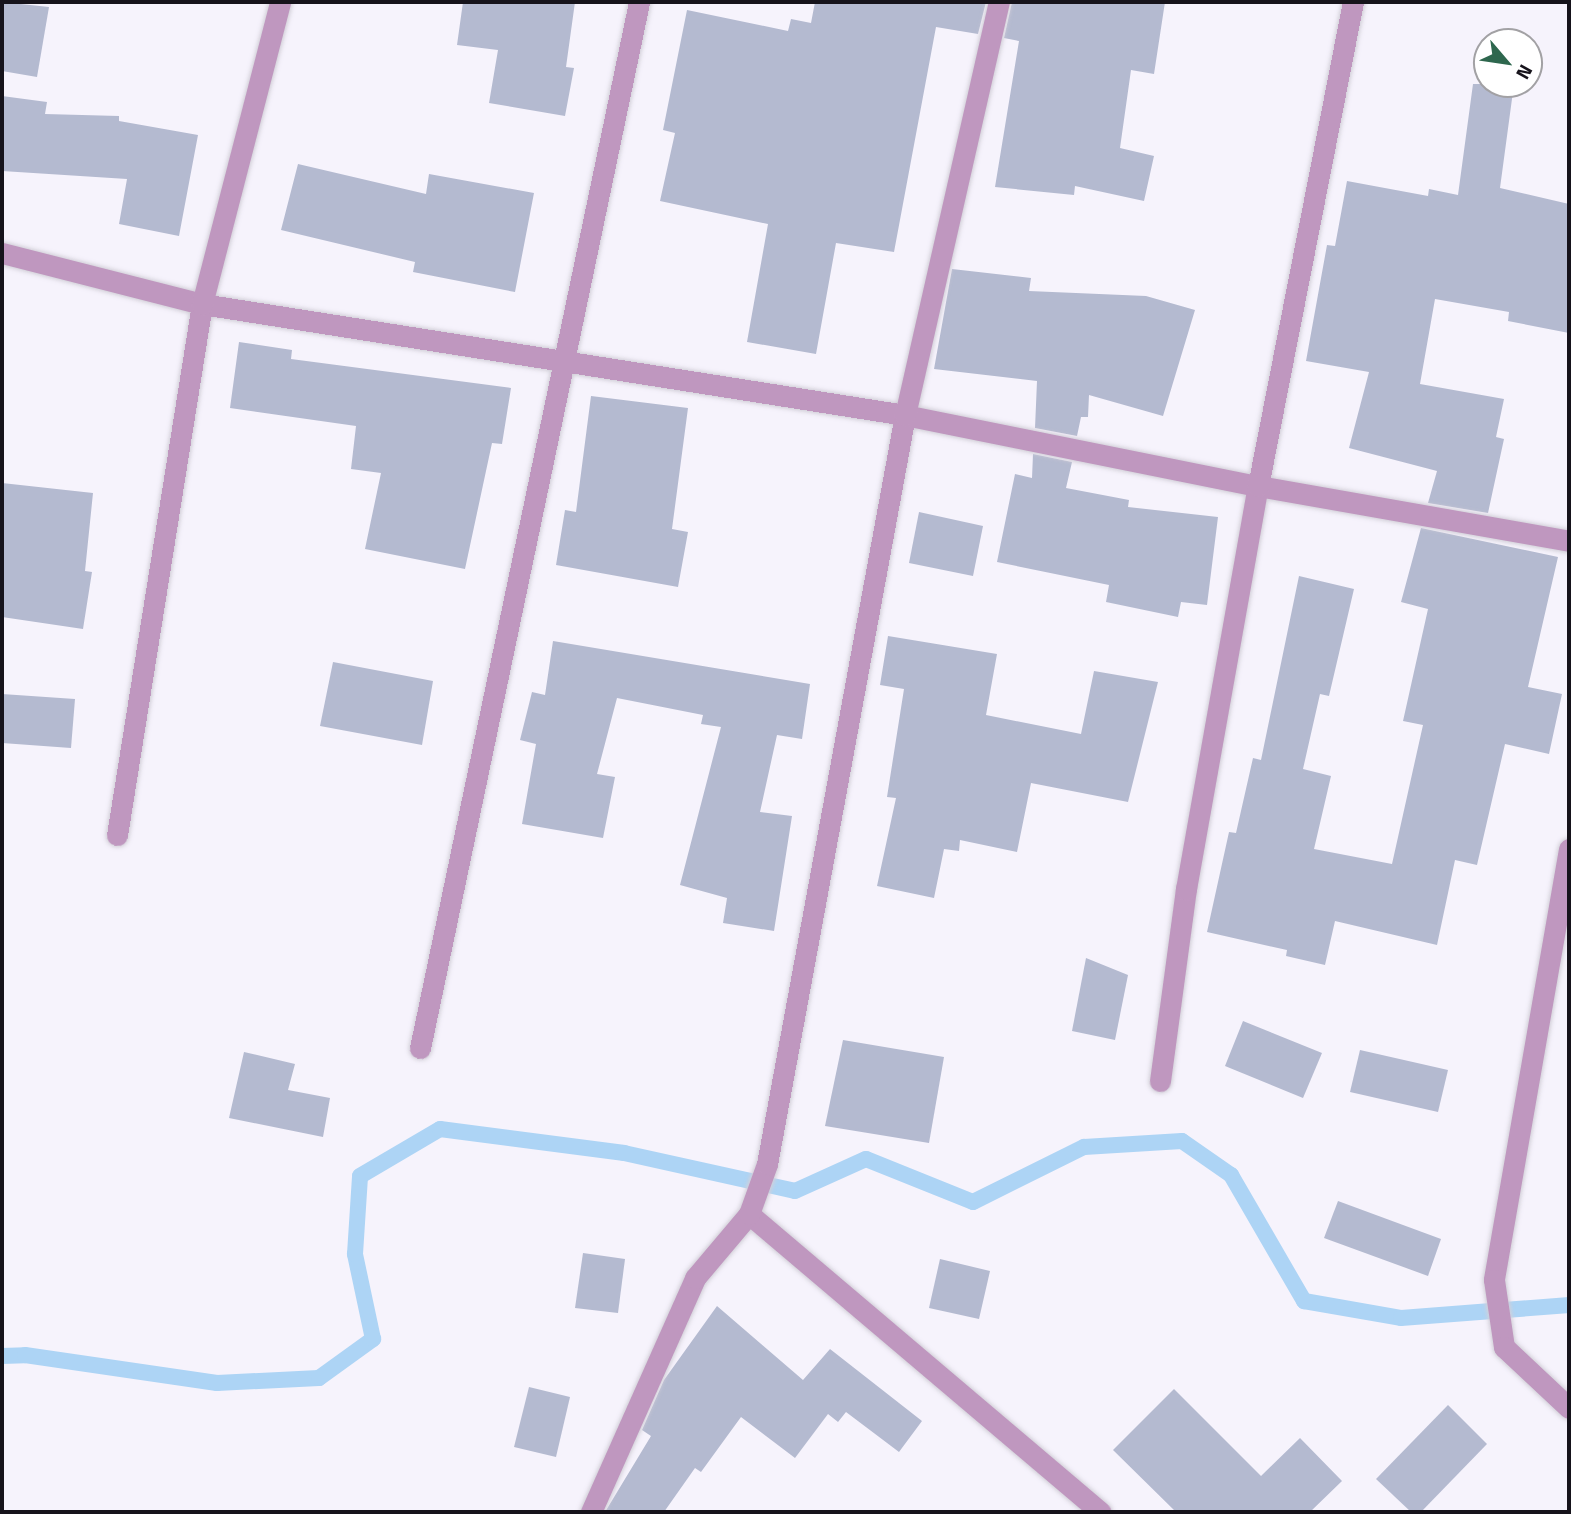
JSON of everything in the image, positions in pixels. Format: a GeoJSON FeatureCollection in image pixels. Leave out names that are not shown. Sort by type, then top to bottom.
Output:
{"type":"FeatureCollection","features":[{"type":"Feature","properties":{"kind":"street"},"geometry":{"type":"LineString","coordinates":[[117,835],[202,304],[280,2]]}},
{"type":"Feature","properties":{"kind":"street"},"geometry":{"type":"LineString","coordinates":[[420,1048],[639,2]]}},
{"type":"Feature","properties":{"kind":"street"},"geometry":{"type":"LineString","coordinates":[[591,1512],[695,1278],[749,1214],[767,1164],[905,415],[999,2]]}},
{"type":"Feature","properties":{"kind":"street"},"geometry":{"type":"LineString","coordinates":[[1160,1081],[1186,889],[1258,486],[1353,2]]}},
{"type":"Feature","properties":{"kind":"street"},"geometry":{"type":"LineString","coordinates":[[2,253],[202,304],[905,415],[1258,486],[1569,541]]}},
{"type":"Feature","properties":{"kind":"street"},"geometry":{"type":"LineString","coordinates":[[1569,849],[1494,1280],[1504,1347],[1569,1408]]}},
{"type":"Feature","properties":{"kind":"street"},"geometry":{"type":"LineString","coordinates":[[749,1214],[1101,1512]]}},
{"type":"Feature","properties":{"kind":"building"},"geometry":{"type":"Polygon","coordinates":[[[2,2],[49,7],[37,77],[2,71],[2,2]]]}},
{"type":"Feature","properties":{"kind":"building"},"geometry":{"type":"Polygon","coordinates":[[[463,2],[575,2],[566,67],[574,68],[565,116],[489,103],[498,50],[457,45],[463,2]]]}},
{"type":"Feature","properties":{"kind":"building"},"geometry":{"type":"Polygon","coordinates":[[[815,2],[986,2],[978,34],[936,27],[894,252],[836,243],[816,354],[747,342],[768,224],[660,201],[675,133],[663,130],[687,10],[788,31],[791,19],[811,23],[815,2]]]}},
{"type":"Feature","properties":{"kind":"building"},"geometry":{"type":"Polygon","coordinates":[[[1012,2],[1165,2],[1154,74],[1131,70],[1120,148],[1154,156],[1144,201],[1075,186],[1074,195],[995,187],[1019,41],[1004,38],[1012,2]]]}},
{"type":"Feature","properties":{"kind":"building"},"geometry":{"type":"Polygon","coordinates":[[[1473,84],[1473,98],[1512,98],[1500,188],[1569,204],[1569,333],[1508,321],[1509,312],[1435,299],[1420,384],[1504,399],[1496,437],[1504,439],[1488,513],[1428,503],[1437,471],[1349,448],[1369,372],[1306,361],[1327,245],[1335,246],[1347,181],[1428,196],[1429,189],[1458,195],[1473,84]]]}},
{"type":"Feature","properties":{"kind":"building"},"geometry":{"type":"Polygon","coordinates":[[[2,96],[47,102],[45,114],[119,116],[119,121],[198,135],[179,236],[119,224],[127,179],[2,171],[2,96]]]}},
{"type":"Feature","properties":{"kind":"building"},"geometry":{"type":"Polygon","coordinates":[[[298,164],[426,194],[429,174],[534,193],[515,292],[413,272],[415,262],[281,230],[298,164]]]}},
{"type":"Feature","properties":{"kind":"building"},"geometry":{"type":"Polygon","coordinates":[[[952,269],[1031,278],[1029,291],[1146,296],[1195,310],[1163,416],[1089,395],[1088,417],[1081,417],[1077,436],[1035,428],[1037,381],[934,369],[952,269]]]}},
{"type":"Feature","properties":{"kind":"building"},"geometry":{"type":"Polygon","coordinates":[[[239,342],[292,350],[291,359],[511,388],[502,444],[492,443],[465,569],[365,549],[381,473],[351,469],[356,426],[230,408],[239,342]]]}},
{"type":"Feature","properties":{"kind":"building"},"geometry":{"type":"Polygon","coordinates":[[[591,396],[688,408],[672,529],[688,532],[678,587],[556,565],[565,510],[576,512],[591,396]]]}},
{"type":"Feature","properties":{"kind":"building"},"geometry":{"type":"Polygon","coordinates":[[[1033,454],[1072,462],[1066,488],[1129,500],[1128,507],[1218,517],[1207,605],[1181,602],[1178,617],[1106,602],[1109,585],[997,562],[1015,474],[1032,478],[1033,454]]]}},
{"type":"Feature","properties":{"kind":"building"},"geometry":{"type":"Polygon","coordinates":[[[2,483],[93,493],[85,571],[92,572],[83,629],[2,617],[2,483]]]}},
{"type":"Feature","properties":{"kind":"building"},"geometry":{"type":"Polygon","coordinates":[[[919,512],[983,526],[973,576],[909,563],[919,512]]]}},
{"type":"Feature","properties":{"kind":"building"},"geometry":{"type":"Polygon","coordinates":[[[1421,528],[1558,557],[1528,687],[1562,694],[1549,754],[1505,744],[1477,865],[1455,860],[1437,945],[1335,921],[1325,965],[1286,956],[1287,950],[1207,932],[1229,832],[1236,833],[1253,758],[1261,760],[1299,576],[1354,589],[1329,696],[1320,694],[1303,769],[1331,776],[1314,849],[1392,864],[1423,725],[1403,721],[1428,609],[1401,602],[1421,528]]]}},
{"type":"Feature","properties":{"kind":"building"},"geometry":{"type":"Polygon","coordinates":[[[888,636],[997,654],[986,715],[1081,734],[1094,671],[1158,682],[1128,802],[1031,783],[1017,852],[960,840],[959,851],[944,849],[934,898],[877,886],[896,798],[887,797],[904,689],[880,685],[888,636]]]}},
{"type":"Feature","properties":{"kind":"building"},"geometry":{"type":"Polygon","coordinates":[[[553,641],[810,684],[802,739],[777,735],[760,812],[792,816],[774,931],[723,923],[727,898],[680,885],[721,727],[701,724],[703,715],[617,698],[597,774],[615,777],[603,838],[522,824],[536,744],[520,740],[532,692],[545,695],[553,641]]]}},
{"type":"Feature","properties":{"kind":"building"},"geometry":{"type":"Polygon","coordinates":[[[333,662],[433,681],[422,745],[320,726],[333,662]]]}},
{"type":"Feature","properties":{"kind":"building"},"geometry":{"type":"Polygon","coordinates":[[[2,694],[75,699],[71,748],[2,743],[2,694]]]}},
{"type":"Feature","properties":{"kind":"building"},"geometry":{"type":"Polygon","coordinates":[[[1086,958],[1128,975],[1115,1040],[1072,1031],[1086,958]]]}},
{"type":"Feature","properties":{"kind":"building"},"geometry":{"type":"Polygon","coordinates":[[[1243,1021],[1322,1053],[1303,1098],[1225,1066],[1243,1021]]]}},
{"type":"Feature","properties":{"kind":"building"},"geometry":{"type":"Polygon","coordinates":[[[843,1040],[944,1057],[929,1143],[825,1126],[843,1040]]]}},
{"type":"Feature","properties":{"kind":"building"},"geometry":{"type":"Polygon","coordinates":[[[1360,1050],[1448,1070],[1438,1112],[1350,1092],[1360,1050]]]}},
{"type":"Feature","properties":{"kind":"building"},"geometry":{"type":"Polygon","coordinates":[[[244,1052],[295,1064],[288,1090],[330,1098],[323,1137],[229,1118],[244,1052]]]}},
{"type":"Feature","properties":{"kind":"building"},"geometry":{"type":"Polygon","coordinates":[[[1338,1201],[1441,1239],[1428,1276],[1324,1238],[1338,1201]]]}},
{"type":"Feature","properties":{"kind":"building"},"geometry":{"type":"Polygon","coordinates":[[[583,1253],[625,1259],[618,1313],[575,1308],[583,1253]]]}},
{"type":"Feature","properties":{"kind":"building"},"geometry":{"type":"Polygon","coordinates":[[[940,1259],[990,1271],[979,1319],[929,1308],[940,1259]]]}},
{"type":"Feature","properties":{"kind":"building"},"geometry":{"type":"Polygon","coordinates":[[[717,1306],[803,1380],[830,1349],[922,1421],[899,1452],[846,1412],[838,1422],[828,1414],[795,1458],[741,1417],[701,1472],[695,1468],[664,1512],[605,1512],[651,1436],[642,1430],[664,1380],[717,1306]]]}},
{"type":"Feature","properties":{"kind":"building"},"geometry":{"type":"Polygon","coordinates":[[[529,1387],[570,1397],[556,1457],[514,1447],[529,1387]]]}},
{"type":"Feature","properties":{"kind":"building"},"geometry":{"type":"Polygon","coordinates":[[[1174,1389],[1261,1476],[1300,1438],[1342,1481],[1310,1512],[1176,1512],[1113,1450],[1174,1389]]]}},
{"type":"Feature","properties":{"kind":"building"},"geometry":{"type":"Polygon","coordinates":[[[1448,1405],[1487,1444],[1421,1512],[1411,1512],[1376,1479],[1448,1405]]]}},
{"type":"Feature","properties":{"kind":"waterway"},"geometry":{"type":"LineString","coordinates":[[2,1356],[25,1355],[217,1383],[319,1378],[373,1339],[355,1254],[360,1176],[440,1129],[624,1153],[795,1191],[866,1159],[973,1202],[1084,1147],[1182,1141],[1231,1175],[1304,1301],[1401,1318],[1569,1305]]}}]}
